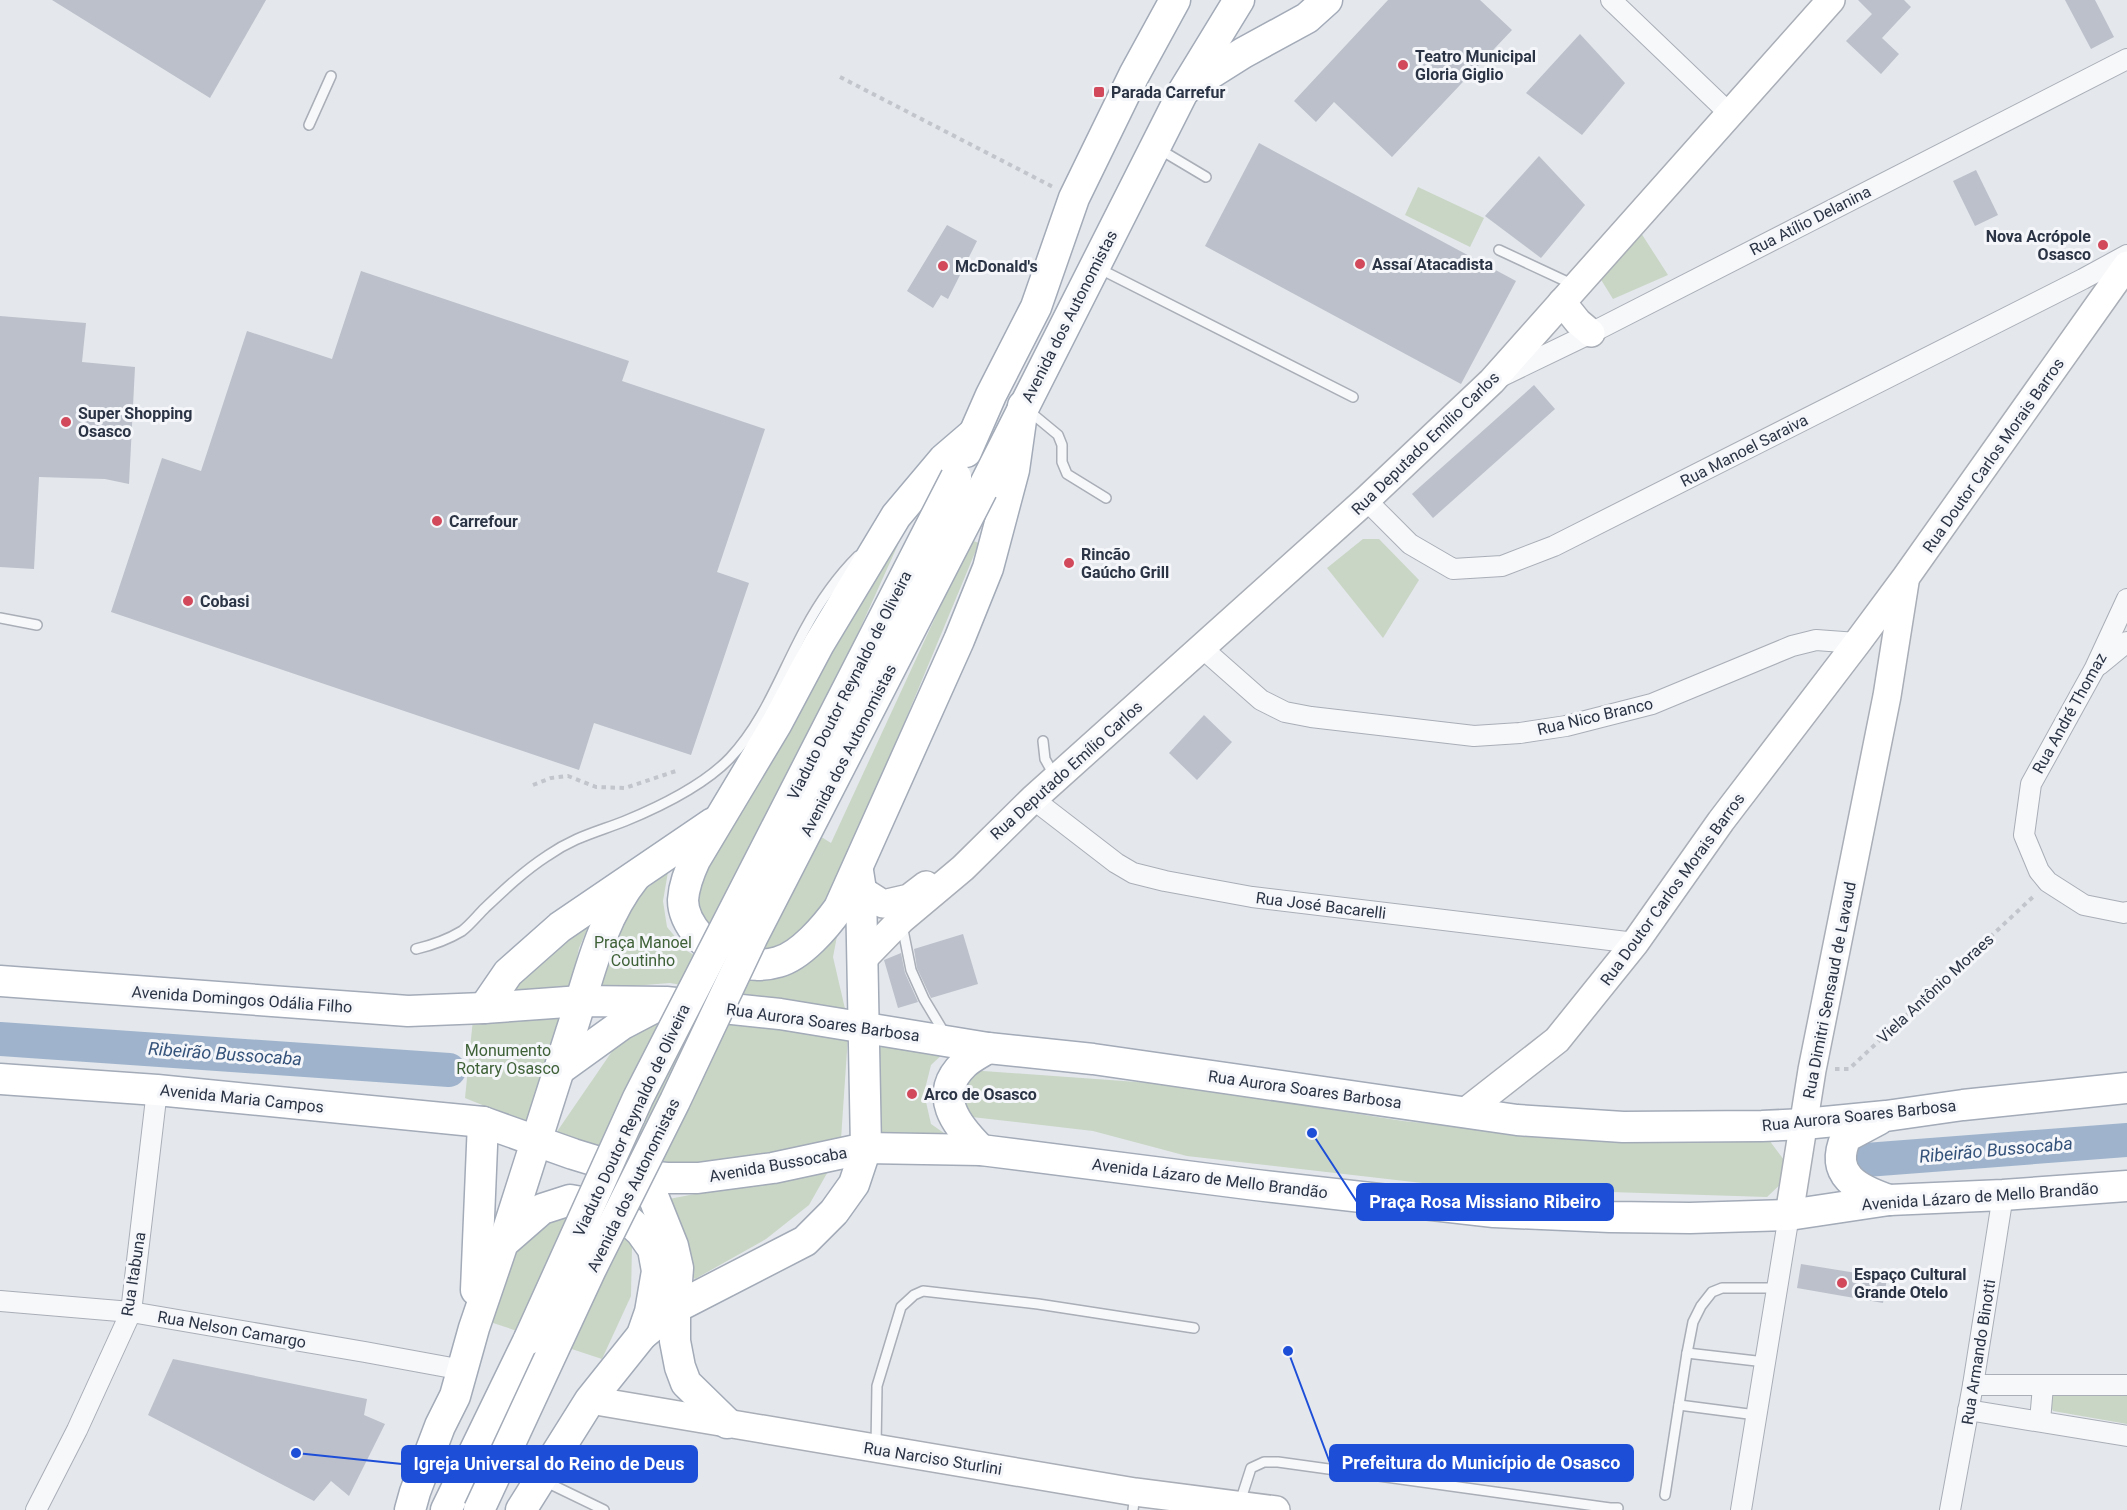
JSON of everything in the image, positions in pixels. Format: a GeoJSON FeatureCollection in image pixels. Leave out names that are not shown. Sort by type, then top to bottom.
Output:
{"type":"FeatureCollection","features":[{"type":"Feature","properties":{"kind":"main road","name":"Avenida dos Autonomistas"},"geometry":{"type":"LineString","coordinates":[[969,484],[972,435],[1036,307],[1074,198],[1134,75],[1175,0]]}},
{"type":"Feature","properties":{"kind":"main road","name":"Avenida dos Autonomistas"},"geometry":{"type":"LineString","coordinates":[[479,1510],[591,1269],[675,1101],[969,484],[1023,406],[1184,90],[1239,0]]}},
{"type":"Feature","properties":{"kind":"main road"},"geometry":{"type":"LineString","coordinates":[[1184,90],[1267,39],[1307,18],[1328,0]]}},
{"type":"Feature","properties":{"kind":"main road"},"geometry":{"type":"LineString","coordinates":[[972,435],[944,459],[896,516],[819,644],[777,723],[723,816],[695,860],[686,881],[683,901],[688,921],[703,942],[733,961],[756,965],[780,962],[796,953],[824,928],[859,879],[988,568],[1014,470],[1023,406]]}},
{"type":"Feature","properties":{"kind":"main road","name":"Viaduto Doutor Reynaldo de Oliveira"},"geometry":{"type":"LineString","coordinates":[[446,1510],[529,1339],[638,1098],[969,484]]}},
{"type":"Feature","properties":{"kind":"main road"},"geometry":{"type":"LineString","coordinates":[[484,1008],[508,973],[560,927],[723,816]]}},
{"type":"Feature","properties":{"kind":"main road"},"geometry":{"type":"LineString","coordinates":[[410,1510],[440,1426],[455,1396],[474,1328],[560,1069],[596,949],[620,896],[635,877]]}},
{"type":"Feature","properties":{"kind":"main road"},"geometry":{"type":"LineString","coordinates":[[521,1510],[591,1400],[642,1335],[675,1308],[805,1241],[834,1212],[854,1185],[866,1148],[859,879]]}},
{"type":"Feature","properties":{"kind":"main road","name":"Avenida Domingos Odália Filho"},"geometry":{"type":"LineString","coordinates":[[0,981],[408,1011],[484,1008]]}},
{"type":"Feature","properties":{"kind":"main road","name":"Rua Aurora Soares Barbosa"},"geometry":{"type":"LineString","coordinates":[[484,1008],[581,1001],[666,1002],[780,1014],[987,1047],[1093,1059],[1517,1120],[1623,1127],[1804,1124],[2127,1088]]}},
{"type":"Feature","properties":{"kind":"main road"},"geometry":{"type":"LineString","coordinates":[[560,1069],[621,1025],[666,1002]]}},
{"type":"Feature","properties":{"kind":"main road"},"geometry":{"type":"LineString","coordinates":[[981,1150],[951,1112],[948,1095],[953,1077],[965,1063],[987,1047]]}},
{"type":"Feature","properties":{"kind":"main road","name":"Avenida Maria Campos"},"geometry":{"type":"LineString","coordinates":[[0,1079],[158,1090],[483,1122]]}},
{"type":"Feature","properties":{"kind":"main road"},"geometry":{"type":"LineString","coordinates":[[1886,1116],[1846,1137],[1839,1157],[1843,1172],[1855,1183],[1890,1200]]}},
{"type":"Feature","properties":{"kind":"main road"},"geometry":{"type":"LineString","coordinates":[[474,1328],[483,1122]]}},
{"type":"Feature","properties":{"kind":"main road","name":"Avenida Bussocaba"},"geometry":{"type":"LineString","coordinates":[[483,1122],[573,1154],[645,1176],[698,1178],[773,1168],[866,1148]]}},
{"type":"Feature","properties":{"kind":"main road","name":"Avenida Lázaro de Mello Brandão"},"geometry":{"type":"LineString","coordinates":[[866,1148],[981,1150],[1494,1212],[1610,1217],[1789,1215],[1890,1200],[2127,1186]]}},
{"type":"Feature","properties":{"kind":"main road"},"geometry":{"type":"LineString","coordinates":[[645,1176],[673,1246],[678,1268],[675,1341],[680,1367],[686,1383],[727,1423]]}},
{"type":"Feature","properties":{"kind":"main road"},"geometry":{"type":"LineString","coordinates":[[503,1243],[542,1209],[570,1200],[615,1208],[641,1232],[653,1249],[657,1271],[650,1312],[642,1335]]}},
{"type":"Feature","properties":{"kind":"street"},"geometry":{"type":"LineString","coordinates":[[1611,0],[1730,114]]}},
{"type":"Feature","properties":{"kind":"street","name":"Rua Deputado Emílio Carlos"},"geometry":{"type":"LineString","coordinates":[[862,960],[901,920],[963,868],[1033,799],[1366,500],[1492,381],[1831,0]]}},
{"type":"Feature","properties":{"kind":"street","name":"Rua Atílio Delanina"},"geometry":{"type":"LineString","coordinates":[[1492,381],[1591,333],[2127,58]]}},
{"type":"Feature","properties":{"kind":"street","name":"Rua Manoel Saraiva"},"geometry":{"type":"LineString","coordinates":[[1366,500],[1410,544],[1453,569],[1502,566],[1554,546],[2127,255]]}},
{"type":"Feature","properties":{"kind":"street","name":"Rua Doutor Carlos Morais Barros"},"geometry":{"type":"LineString","coordinates":[[1465,1112],[1557,1040],[1635,943],[1720,821],[1906,577],[2127,265]]}},
{"type":"Feature","properties":{"kind":"street"},"geometry":{"type":"LineString","coordinates":[[1569,294],[1578,322],[1591,333]]}},
{"type":"Feature","properties":{"kind":"street","name":"Rua Dimitri Sensaud de Lavaud"},"geometry":{"type":"LineString","coordinates":[[1741,1510],[1812,1070],[1887,696],[1906,577]]}},
{"type":"Feature","properties":{"kind":"street","name":"Rua André Thomaz"},"geometry":{"type":"LineString","coordinates":[[2127,599],[2095,668],[2031,784],[2024,835],[2039,871],[2048,882],[2084,905],[2124,914],[2127,912]]}},
{"type":"Feature","properties":{"kind":"street","name":"Rua Nico Branco"},"geometry":{"type":"LineString","coordinates":[[1202,648],[1261,700],[1285,712],[1474,736],[1520,733],[1566,726],[1652,704],[1792,646],[1816,640],[1857,643]]}},
{"type":"Feature","properties":{"kind":"street"},"geometry":{"type":"LineString","coordinates":[[2095,668],[2127,642]]}},
{"type":"Feature","properties":{"kind":"street"},"geometry":{"type":"LineString","coordinates":[[1857,643],[1872,660],[1887,696]]}},
{"type":"Feature","properties":{"kind":"street","name":"Rua José Bacarelli"},"geometry":{"type":"LineString","coordinates":[[1033,799],[1116,863],[1133,873],[1144,876],[1252,897],[1635,943]]}},
{"type":"Feature","properties":{"kind":"street","name":"Rua Deputado Emílio Carlos"},"geometry":{"type":"LineString","coordinates":[[859,879],[883,904],[909,898],[955,861],[982,848]]}},
{"type":"Feature","properties":{"kind":"street","name":"Rua Itabuna"},"geometry":{"type":"LineString","coordinates":[[36,1510],[77,1430],[130,1312],[158,1090]]}},
{"type":"Feature","properties":{"kind":"street","name":"Rua Armando Binotti"},"geometry":{"type":"LineString","coordinates":[[1950,1510],[1973,1385],[2003,1195]]}},
{"type":"Feature","properties":{"kind":"street","name":"Rua Nelson Camargo"},"geometry":{"type":"LineString","coordinates":[[0,1301],[130,1312],[463,1371]]}},
{"type":"Feature","properties":{"kind":"street"},"geometry":{"type":"LineString","coordinates":[[1973,1385],[2127,1385]]}},
{"type":"Feature","properties":{"kind":"street"},"geometry":{"type":"LineString","coordinates":[[2040,1421],[2043,1386]]}},
{"type":"Feature","properties":{"kind":"street","name":"Rua Narciso Sturlini"},"geometry":{"type":"LineString","coordinates":[[591,1400],[876,1448],[1134,1501],[1276,1510]]}},
{"type":"Feature","properties":{"kind":"street"},"geometry":{"type":"LineString","coordinates":[[1968,1410],[2127,1436]]}},
{"type":"Feature","properties":{"kind":"lane"},"geometry":{"type":"LineString","coordinates":[[309,125],[331,76]]}},
{"type":"Feature","properties":{"kind":"lane"},"geometry":{"type":"LineString","coordinates":[[1155,147],[1206,177]]}},
{"type":"Feature","properties":{"kind":"lane"},"geometry":{"type":"LineString","coordinates":[[1499,250],[1569,294]]}},
{"type":"Feature","properties":{"kind":"lane"},"geometry":{"type":"LineString","coordinates":[[1095,266],[1353,397]]}},
{"type":"Feature","properties":{"kind":"lane"},"geometry":{"type":"LineString","coordinates":[[1023,406],[1058,435],[1062,445],[1062,462],[1067,474],[1106,498]]}},
{"type":"Feature","properties":{"kind":"lane"},"geometry":{"type":"LineString","coordinates":[[416,949],[439,944],[464,929],[515,880],[548,855],[584,835],[661,806],[696,784],[729,759],[753,728],[777,687],[804,629],[828,591],[848,566],[885,533]]}},
{"type":"Feature","properties":{"kind":"lane"},"geometry":{"type":"LineString","coordinates":[[0,618],[38,625]]}},
{"type":"Feature","properties":{"kind":"lane"},"geometry":{"type":"LineString","coordinates":[[1043,741],[1045,759],[1056,778]]}},
{"type":"Feature","properties":{"kind":"lane"},"geometry":{"type":"LineString","coordinates":[[901,920],[911,970],[924,999],[949,1041]]}},
{"type":"Feature","properties":{"kind":"lane"},"geometry":{"type":"LineString","coordinates":[[1665,1495],[1686,1353],[1694,1322],[1701,1306],[1712,1292],[1722,1288],[1776,1288]]}},
{"type":"Feature","properties":{"kind":"lane"},"geometry":{"type":"LineString","coordinates":[[876,1448],[877,1386],[901,1307],[914,1295],[923,1292],[1038,1304],[1194,1328]]}},
{"type":"Feature","properties":{"kind":"lane"},"geometry":{"type":"LineString","coordinates":[[1686,1353],[1765,1362]]}},
{"type":"Feature","properties":{"kind":"lane"},"geometry":{"type":"LineString","coordinates":[[1679,1405],[1756,1415]]}},
{"type":"Feature","properties":{"kind":"lane"},"geometry":{"type":"LineString","coordinates":[[1239,1507],[1251,1468],[1264,1462],[1271,1462],[1618,1508]]}},
{"type":"Feature","properties":{"kind":"lane"},"geometry":{"type":"LineString","coordinates":[[541,1479],[604,1510]]}},
{"type":"Feature","properties":{"kind":"path"},"geometry":{"type":"LineString","coordinates":[[840,77],[1074,198]]}},
{"type":"Feature","properties":{"kind":"path"},"geometry":{"type":"LineString","coordinates":[[533,784],[551,778],[568,776],[596,787],[625,788],[679,770]]}},
{"type":"Feature","properties":{"kind":"path","name":"Viela Antônio Moraes"},"geometry":{"type":"LineString","coordinates":[[1812,1070],[1849,1069],[2048,882]]}},
{"type":"Feature","properties":{"kind":"green space"},"geometry":{"type":"Polygon","coordinates":[[[1418,187],[1484,218],[1470,247],[1405,215],[1418,187]]]}},
{"type":"Feature","properties":{"kind":"green space"},"geometry":{"type":"Polygon","coordinates":[[[1641,233],[1668,275],[1613,299],[1600,278],[1641,233]]]}},
{"type":"Feature","properties":{"kind":"green space"},"geometry":{"type":"Polygon","coordinates":[[[897,533],[901,538],[778,810],[831,843],[971,540],[979,543],[831,899],[815,921],[774,954],[705,933],[688,895],[897,533]]]}},
{"type":"Feature","properties":{"kind":"green space"},"geometry":{"type":"Polygon","coordinates":[[[1363,539],[1379,539],[1419,580],[1383,638],[1327,568],[1363,539]]]}},
{"type":"Feature","properties":{"kind":"green space","name":"Praça Manoel Coutinho"},"geometry":{"type":"Polygon","coordinates":[[[668,872],[663,901],[667,927],[687,951],[734,978],[775,979],[838,931],[833,957],[846,1013],[670,983],[595,989],[620,909],[668,872]]]}},
{"type":"Feature","properties":{"kind":"green space"},"geometry":{"type":"Polygon","coordinates":[[[595,911],[579,948],[570,990],[504,996],[595,911]]]}},
{"type":"Feature","properties":{"kind":"green space"},"geometry":{"type":"Polygon","coordinates":[[[667,1013],[848,1036],[841,1139],[696,1167],[638,1167],[556,1133],[615,1047],[667,1013]]]}},
{"type":"Feature","properties":{"kind":"green space","name":"Monumento Rotary Osasco"},"geometry":{"type":"Polygon","coordinates":[[[563,1016],[529,1124],[465,1098],[473,1019],[563,1016]]]}},
{"type":"Feature","properties":{"kind":"green space"},"geometry":{"type":"Polygon","coordinates":[[[869,1034],[948,1049],[931,1065],[924,1093],[931,1124],[951,1138],[874,1133],[869,1034]]]}},
{"type":"Feature","properties":{"kind":"green space"},"geometry":{"type":"Polygon","coordinates":[[[969,1070],[1165,1084],[1403,1121],[1542,1135],[1769,1140],[1784,1160],[1784,1181],[1767,1197],[1457,1187],[1187,1156],[1093,1131],[963,1116],[969,1070]]]}},
{"type":"Feature","properties":{"kind":"green space"},"geometry":{"type":"Polygon","coordinates":[[[830,1168],[809,1205],[766,1239],[695,1279],[683,1266],[669,1199],[830,1168]]]}},
{"type":"Feature","properties":{"kind":"green space"},"geometry":{"type":"Polygon","coordinates":[[[570,1216],[608,1219],[632,1246],[631,1296],[602,1359],[487,1321],[511,1246],[546,1222],[570,1216]]]}},
{"type":"Feature","properties":{"kind":"green space"},"geometry":{"type":"Polygon","coordinates":[[[2127,1394],[2127,1424],[2053,1411],[2050,1405],[2053,1395],[2127,1394]]]}},
{"type":"Feature","properties":{"kind":"building"},"geometry":{"type":"Polygon","coordinates":[[[52,0],[266,0],[210,98],[52,0]]]}},
{"type":"Feature","properties":{"kind":"building","name":"Teatro Municipal Gloria Giglio"},"geometry":{"type":"Polygon","coordinates":[[[1388,0],[1480,0],[1512,30],[1392,157],[1334,102],[1316,122],[1294,101],[1388,0]]]}},
{"type":"Feature","properties":{"kind":"building"},"geometry":{"type":"Polygon","coordinates":[[[1858,0],[1904,0],[1911,7],[1882,38],[1899,54],[1881,74],[1846,41],[1872,14],[1858,0]]]}},
{"type":"Feature","properties":{"kind":"building"},"geometry":{"type":"Polygon","coordinates":[[[2065,0],[2095,0],[2114,37],[2091,49],[2065,0]]]}},
{"type":"Feature","properties":{"kind":"building"},"geometry":{"type":"Polygon","coordinates":[[[1580,34],[1625,83],[1582,135],[1526,93],[1580,34]]]}},
{"type":"Feature","properties":{"kind":"building","name":"Assaí Atacadista"},"geometry":{"type":"Polygon","coordinates":[[[1259,143],[1516,281],[1461,384],[1205,246],[1259,143]]]}},
{"type":"Feature","properties":{"kind":"building"},"geometry":{"type":"Polygon","coordinates":[[[1539,156],[1585,205],[1541,258],[1485,216],[1539,156]]]}},
{"type":"Feature","properties":{"kind":"building"},"geometry":{"type":"Polygon","coordinates":[[[1976,170],[1998,215],[1975,226],[1953,181],[1976,170]]]}},
{"type":"Feature","properties":{"kind":"building","name":"McDonald's"},"geometry":{"type":"Polygon","coordinates":[[[947,225],[977,241],[948,299],[941,295],[933,308],[907,291],[947,225]]]}},
{"type":"Feature","properties":{"kind":"building","name":"Carrefour"},"geometry":{"type":"Polygon","coordinates":[[[361,271],[629,361],[622,381],[765,429],[717,572],[749,583],[691,755],[594,723],[579,770],[111,612],[162,458],[201,471],[247,331],[332,359],[361,271]]]}},
{"type":"Feature","properties":{"kind":"building","name":"Super Shopping Osasco"},"geometry":{"type":"Polygon","coordinates":[[[0,316],[86,323],[82,362],[135,367],[129,484],[105,479],[39,477],[34,569],[0,567],[0,316]]]}},
{"type":"Feature","properties":{"kind":"building"},"geometry":{"type":"Polygon","coordinates":[[[1534,385],[1555,409],[1433,518],[1412,494],[1534,385]]]}},
{"type":"Feature","properties":{"kind":"building"},"geometry":{"type":"Polygon","coordinates":[[[1204,715],[1232,742],[1197,780],[1169,753],[1204,715]]]}},
{"type":"Feature","properties":{"kind":"building"},"geometry":{"type":"Polygon","coordinates":[[[963,934],[978,984],[931,998],[917,968],[914,949],[963,934]]]}},
{"type":"Feature","properties":{"kind":"building"},"geometry":{"type":"Polygon","coordinates":[[[901,953],[905,973],[918,1002],[898,1008],[884,960],[901,953]]]}},
{"type":"Feature","properties":{"kind":"building","name":"Espaço Cultural Grande Otelo"},"geometry":{"type":"Polygon","coordinates":[[[1801,1264],[1887,1278],[1883,1303],[1797,1288],[1801,1264]]]}},
{"type":"Feature","properties":{"kind":"building"},"geometry":{"type":"Polygon","coordinates":[[[173,1359],[367,1399],[364,1415],[385,1424],[349,1496],[331,1481],[314,1501],[148,1415],[173,1359]]]}},
{"type":"Feature","properties":{"kind":"waterway","name":"Ribeirão Bussocaba"},"geometry":{"type":"LineString","coordinates":[[0,1039],[449,1070]]}},
{"type":"Feature","properties":{"kind":"waterway","name":"Ribeirão Bussocaba"},"geometry":{"type":"LineString","coordinates":[[1866,1160],[2127,1140]]}},
{"type":"Feature","properties":{"kind":"place","name":"Teatro Municipal Gloria Giglio"},"geometry":{"type":"Point","coordinates":[1403,65]}},
{"type":"Feature","properties":{"kind":"place","name":"Parada Carrefur"},"geometry":{"type":"Point","coordinates":[1099,92]}},
{"type":"Feature","properties":{"kind":"place","name":"Nova Acrópole Osasco"},"geometry":{"type":"Point","coordinates":[2103,245]}},
{"type":"Feature","properties":{"kind":"place","name":"Assaí Atacadista"},"geometry":{"type":"Point","coordinates":[1360,264]}},
{"type":"Feature","properties":{"kind":"place","name":"McDonald's"},"geometry":{"type":"Point","coordinates":[943,266]}},
{"type":"Feature","properties":{"kind":"place","name":"Super Shopping Osasco"},"geometry":{"type":"Point","coordinates":[66,422]}},
{"type":"Feature","properties":{"kind":"place","name":"Carrefour"},"geometry":{"type":"Point","coordinates":[437,521]}},
{"type":"Feature","properties":{"kind":"place","name":"Rincão Gaúcho Grill"},"geometry":{"type":"Point","coordinates":[1069,563]}},
{"type":"Feature","properties":{"kind":"place","name":"Cobasi"},"geometry":{"type":"Point","coordinates":[188,601]}},
{"type":"Feature","properties":{"kind":"place","name":"Arco de Osasco"},"geometry":{"type":"Point","coordinates":[912,1094]}},
{"type":"Feature","properties":{"kind":"place","name":"Praça Rosa Missiano Ribeiro"},"geometry":{"type":"Point","coordinates":[1312,1133]}},
{"type":"Feature","properties":{"kind":"place","name":"Espaço Cultural Grande Otelo"},"geometry":{"type":"Point","coordinates":[1842,1283]}},
{"type":"Feature","properties":{"kind":"place","name":"Prefeitura do Município de Osasco"},"geometry":{"type":"Point","coordinates":[1288,1351]}},
{"type":"Feature","properties":{"kind":"place","name":"Igreja Universal do Reino de Deus"},"geometry":{"type":"Point","coordinates":[296,1453]}}]}
